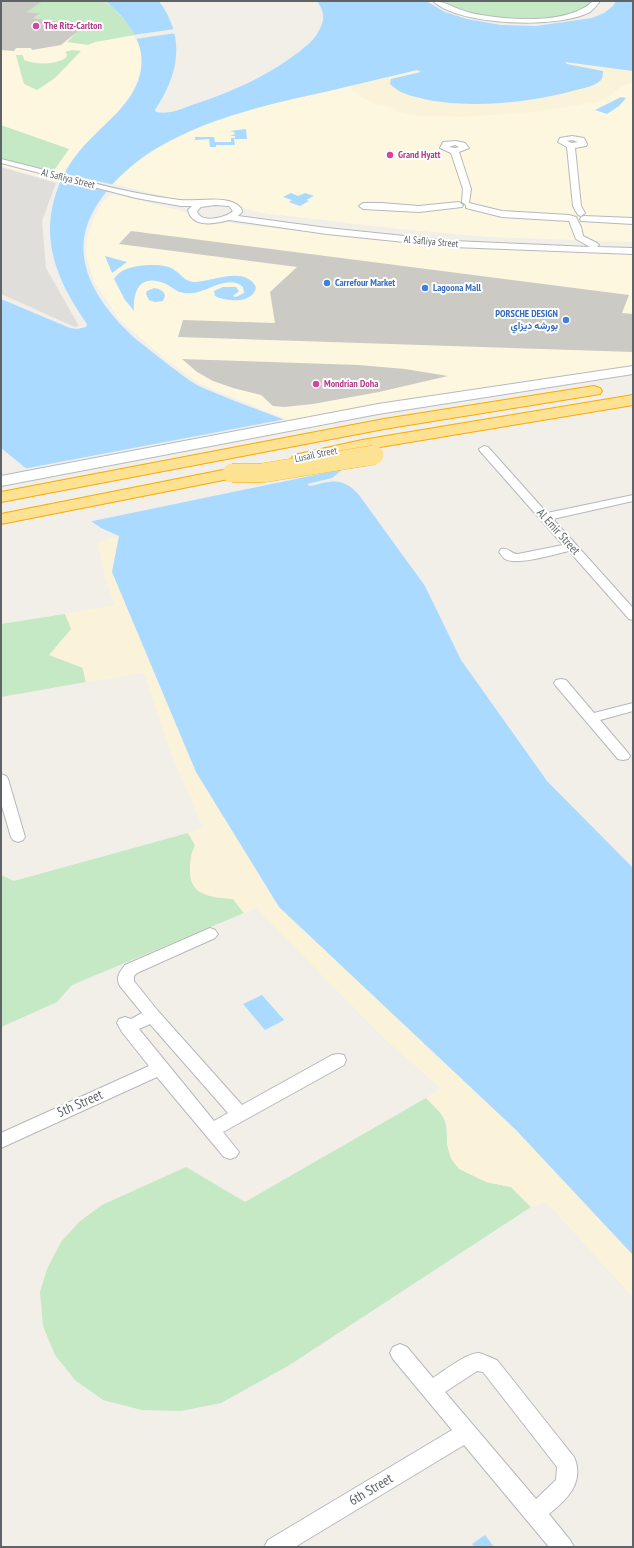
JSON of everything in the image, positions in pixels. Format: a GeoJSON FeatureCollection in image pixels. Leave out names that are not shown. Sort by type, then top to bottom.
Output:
{"type":"FeatureCollection","features":[{"type":"Feature","properties":{"kind":"highway","name":"Lusail Street"},"geometry":{"type":"LineString","coordinates":[[1,497],[28,484],[330,426],[384,424],[633,385]]}},
{"type":"Feature","properties":{"kind":"highway"},"geometry":{"type":"LineString","coordinates":[[1,519],[232,473],[262,473],[368,450],[633,400]]}},
{"type":"Feature","properties":{"kind":"highway"},"geometry":{"type":"LineString","coordinates":[[368,450],[633,414]]}},
{"type":"Feature","properties":{"kind":"highway"},"geometry":{"type":"LineString","coordinates":[[180,447],[330,426]]}},
{"type":"Feature","properties":{"kind":"street"},"geometry":{"type":"LineString","coordinates":[[436,1],[452,10],[470,15],[517,21],[546,20],[570,16],[591,8],[597,1]]}},
{"type":"Feature","properties":{"kind":"street"},"geometry":{"type":"LineString","coordinates":[[572,146],[579,237]]}},
{"type":"Feature","properties":{"kind":"street"},"geometry":{"type":"LineString","coordinates":[[455,151],[468,189],[464,205]]}},
{"type":"Feature","properties":{"kind":"street","name":"Al Safliya Street"},"geometry":{"type":"LineString","coordinates":[[1,161],[136,195],[181,203],[226,203],[234,206],[238,210],[258,215],[502,247],[633,251]]}},
{"type":"Feature","properties":{"kind":"street","name":"Al Safliya Street"},"geometry":{"type":"LineString","coordinates":[[136,195],[206,220],[230,218],[327,231],[426,238],[633,246]]}},
{"type":"Feature","properties":{"kind":"street"},"geometry":{"type":"LineString","coordinates":[[193,215],[192,210],[203,203]]}},
{"type":"Feature","properties":{"kind":"street"},"geometry":{"type":"LineString","coordinates":[[363,206],[419,209],[464,205],[502,214],[633,221]]}},
{"type":"Feature","properties":{"kind":"street"},"geometry":{"type":"LineString","coordinates":[[230,218],[236,214],[238,210]]}},
{"type":"Feature","properties":{"kind":"street"},"geometry":{"type":"LineString","coordinates":[[563,244],[571,242],[579,237]]}},
{"type":"Feature","properties":{"kind":"street"},"geometry":{"type":"LineString","coordinates":[[579,237],[594,245]]}},
{"type":"Feature","properties":{"kind":"street","name":"Lusail Street"},"geometry":{"type":"LineString","coordinates":[[330,426],[380,409],[564,382],[633,370]]}},
{"type":"Feature","properties":{"kind":"street","name":"Lusail Street"},"geometry":{"type":"LineString","coordinates":[[1,482],[28,484],[180,447]]}},
{"type":"Feature","properties":{"kind":"street","name":"Al Emir Street"},"geometry":{"type":"LineString","coordinates":[[484,449],[633,616]]}},
{"type":"Feature","properties":{"kind":"street"},"geometry":{"type":"LineString","coordinates":[[547,520],[633,498]]}},
{"type":"Feature","properties":{"kind":"street"},"geometry":{"type":"LineString","coordinates":[[547,520],[633,504]]}},
{"type":"Feature","properties":{"kind":"street"},"geometry":{"type":"LineString","coordinates":[[505,552],[510,557],[518,558],[572,547]]}},
{"type":"Feature","properties":{"kind":"street"},"geometry":{"type":"LineString","coordinates":[[561,683],[623,756]]}},
{"type":"Feature","properties":{"kind":"street"},"geometry":{"type":"LineString","coordinates":[[591,718],[633,707]]}},
{"type":"Feature","properties":{"kind":"street"},"geometry":{"type":"LineString","coordinates":[[2,784],[18,837]]}},
{"type":"Feature","properties":{"kind":"street"},"geometry":{"type":"LineString","coordinates":[[210,934],[131,969],[126,975],[126,982],[240,1115]]}},
{"type":"Feature","properties":{"kind":"street"},"geometry":{"type":"LineString","coordinates":[[152,1014],[127,1025],[160,1068],[230,1152]]}},
{"type":"Feature","properties":{"kind":"street"},"geometry":{"type":"LineString","coordinates":[[212,1130],[338,1060]]}},
{"type":"Feature","properties":{"kind":"street","name":"5th Street"},"geometry":{"type":"LineString","coordinates":[[1,1141],[160,1068]]}},
{"type":"Feature","properties":{"kind":"street"},"geometry":{"type":"LineString","coordinates":[[400,1353],[563,1547]]}},
{"type":"Feature","properties":{"kind":"street"},"geometry":{"type":"LineString","coordinates":[[431,1390],[473,1363],[479,1362],[490,1366],[567,1464],[569,1472],[565,1487],[534,1513]]}},
{"type":"Feature","properties":{"kind":"street","name":"6th Street"},"geometry":{"type":"LineString","coordinates":[[275,1547],[466,1433]]}},
{"type":"Feature","properties":{"kind":"shaded area"},"geometry":{"type":"Polygon","coordinates":[[[1,1],[105,1],[119,12],[128,23],[139,45],[142,55],[141,68],[137,82],[129,98],[72,160],[60,183],[1,166],[1,1]]]}},
{"type":"Feature","properties":{"kind":"shaded area","name":"Grand Hyatt"},"geometry":{"type":"Polygon","coordinates":[[[615,70],[633,71],[633,242],[490,237],[409,230],[263,213],[246,209],[233,202],[177,199],[113,184],[136,162],[183,135],[210,123],[277,102],[360,84],[615,70]]]}},
{"type":"Feature","properties":{"kind":"shaded area"},"geometry":{"type":"Polygon","coordinates":[[[1,167],[56,183],[42,221],[46,268],[79,326],[75,327],[1,294],[1,167]]]}},
{"type":"Feature","properties":{"kind":"shaded area"},"geometry":{"type":"Polygon","coordinates":[[[113,194],[235,224],[473,249],[633,253],[633,366],[295,423],[200,384],[165,359],[120,320],[94,282],[86,254],[87,238],[93,220],[103,201],[113,194]]]}},
{"type":"Feature","properties":{"kind":"green space"},"geometry":{"type":"Polygon","coordinates":[[[38,1],[104,1],[113,8],[131,27],[135,35],[95,42],[88,45],[67,42],[75,34],[75,31],[71,27],[61,22],[33,18],[39,13],[26,12],[38,1]]]}},
{"type":"Feature","properties":{"kind":"green space"},"geometry":{"type":"Polygon","coordinates":[[[443,1],[594,1],[588,8],[578,13],[566,16],[520,19],[481,15],[461,9],[443,1]]]}},
{"type":"Feature","properties":{"kind":"green space"},"geometry":{"type":"Polygon","coordinates":[[[72,50],[81,51],[55,78],[37,90],[24,84],[16,55],[23,55],[24,60],[29,62],[51,63],[66,58],[67,54],[65,52],[72,50]]]}},
{"type":"Feature","properties":{"kind":"green space"},"geometry":{"type":"Polygon","coordinates":[[[1,125],[69,149],[53,172],[1,159],[1,125]]]}},
{"type":"Feature","properties":{"kind":"green space"},"geometry":{"type":"Polygon","coordinates":[[[65,614],[72,628],[86,682],[1,697],[1,624],[65,614]]]}},
{"type":"Feature","properties":{"kind":"green space"},"geometry":{"type":"Polygon","coordinates":[[[188,833],[195,845],[191,855],[214,897],[233,899],[244,913],[72,985],[57,1002],[1,1027],[1,875],[14,881],[188,833]]]}},
{"type":"Feature","properties":{"kind":"green space"},"geometry":{"type":"Polygon","coordinates":[[[426,1098],[444,1118],[447,1145],[486,1182],[511,1187],[531,1207],[288,1366],[221,1403],[181,1411],[142,1410],[103,1400],[75,1380],[55,1355],[43,1326],[40,1292],[47,1269],[61,1242],[79,1222],[102,1205],[186,1167],[245,1202],[426,1098]]]}},
{"type":"Feature","properties":{"kind":"sand"},"geometry":{"type":"Polygon","coordinates":[[[564,63],[631,71],[633,74],[633,83],[621,86],[608,97],[598,102],[535,112],[465,117],[421,116],[394,111],[397,109],[382,105],[380,106],[364,99],[352,90],[352,85],[417,70],[421,72],[391,79],[396,89],[417,98],[454,103],[562,94],[597,83],[602,79],[603,71],[567,64],[564,63]]]}},
{"type":"Feature","properties":{"kind":"sand"},"geometry":{"type":"Polygon","coordinates":[[[119,536],[112,572],[196,772],[279,907],[516,1130],[633,1255],[633,1297],[546,1202],[531,1207],[511,1187],[486,1182],[459,1169],[451,1159],[447,1145],[447,1125],[443,1115],[426,1098],[440,1088],[384,1038],[256,908],[244,913],[233,899],[218,898],[206,895],[197,890],[193,885],[190,864],[195,845],[188,833],[203,827],[170,751],[144,673],[86,682],[83,668],[49,655],[71,629],[65,614],[115,605],[104,575],[98,542],[119,536]]]}},
{"type":"Feature","properties":{"kind":"water"},"geometry":{"type":"Polygon","coordinates":[[[105,1],[159,1],[168,15],[176,42],[176,56],[170,83],[155,110],[156,112],[166,113],[179,110],[237,88],[266,74],[293,56],[311,42],[321,27],[323,15],[322,9],[317,1],[426,1],[445,12],[467,19],[501,25],[536,26],[592,18],[604,13],[613,6],[616,1],[633,1],[633,71],[565,62],[567,64],[603,71],[602,79],[596,84],[558,95],[518,101],[475,104],[434,101],[412,96],[399,91],[390,84],[391,79],[421,72],[417,70],[264,106],[230,116],[197,128],[165,143],[137,162],[112,185],[93,212],[86,230],[83,248],[91,282],[100,298],[111,313],[137,340],[197,385],[303,428],[343,463],[342,470],[332,478],[307,484],[310,486],[331,482],[342,482],[359,495],[425,586],[461,660],[547,781],[633,868],[633,1255],[516,1130],[279,907],[196,772],[112,572],[119,536],[101,528],[87,518],[1,448],[1,299],[70,328],[77,329],[86,327],[87,324],[66,290],[56,266],[50,240],[50,226],[56,192],[67,168],[82,148],[129,99],[137,84],[141,69],[141,55],[137,41],[130,27],[105,1]]]}},
{"type":"Feature","properties":{"kind":"water"},"geometry":{"type":"Polygon","coordinates":[[[621,97],[626,98],[619,106],[607,114],[595,110],[621,97]]]}},
{"type":"Feature","properties":{"kind":"water"},"geometry":{"type":"Polygon","coordinates":[[[246,129],[247,139],[234,139],[235,145],[216,145],[216,147],[210,147],[209,139],[195,140],[195,137],[214,137],[215,142],[231,142],[231,138],[235,138],[235,136],[230,136],[235,134],[234,132],[230,131],[246,129]]]}},
{"type":"Feature","properties":{"kind":"water"},"geometry":{"type":"Polygon","coordinates":[[[291,193],[298,196],[305,193],[314,196],[306,200],[309,201],[300,206],[289,202],[292,200],[283,197],[291,193]]]}},
{"type":"Feature","properties":{"kind":"water"},"geometry":{"type":"Polygon","coordinates":[[[105,256],[127,262],[112,273],[105,256]]]}},
{"type":"Feature","properties":{"kind":"water"},"geometry":{"type":"Polygon","coordinates":[[[155,265],[171,268],[191,282],[236,276],[251,280],[256,287],[254,293],[245,299],[226,300],[215,296],[214,291],[223,287],[236,287],[239,291],[233,296],[236,297],[244,293],[243,287],[237,283],[231,282],[218,284],[199,292],[182,293],[161,282],[153,280],[147,281],[139,287],[136,292],[134,311],[125,300],[114,279],[122,271],[132,267],[155,265]]]}},
{"type":"Feature","properties":{"kind":"water"},"geometry":{"type":"Polygon","coordinates":[[[154,288],[164,292],[165,296],[163,301],[155,302],[149,300],[146,294],[147,291],[154,288]]]}},
{"type":"Feature","properties":{"kind":"water"},"geometry":{"type":"Polygon","coordinates":[[[262,995],[284,1020],[265,1030],[243,1004],[262,995]]]}},
{"type":"Feature","properties":{"kind":"water"},"geometry":{"type":"Polygon","coordinates":[[[485,1535],[494,1547],[475,1547],[472,1544],[485,1535]]]}},
{"type":"Feature","properties":{"kind":"pier"},"geometry":{"type":"Polygon","coordinates":[[[175,29],[176,33],[135,39],[133,35],[175,29]]]}},
{"type":"Feature","properties":{"kind":"pier"},"geometry":{"type":"Polygon","coordinates":[[[62,173],[115,185],[110,192],[59,180],[62,173]]]}},
{"type":"Feature","properties":{"kind":"pier"},"geometry":{"type":"Polygon","coordinates":[[[286,419],[304,426],[341,455],[344,469],[88,522],[23,469],[286,419]]]}},
{"type":"Feature","properties":{"kind":"building","name":"The Ritz-Carlton"},"geometry":{"type":"Polygon","coordinates":[[[1,1],[43,1],[26,12],[40,13],[33,18],[62,22],[72,27],[77,32],[61,45],[32,50],[31,48],[16,48],[14,51],[1,50],[1,1]]]}},
{"type":"Feature","properties":{"kind":"building","name":"Lagoona Mall"},"geometry":{"type":"Polygon","coordinates":[[[131,231],[629,295],[622,313],[633,314],[633,352],[178,337],[183,320],[275,323],[270,292],[297,267],[119,244],[131,231]]]}},
{"type":"Feature","properties":{"kind":"building","name":"Mondrian Doha"},"geometry":{"type":"Polygon","coordinates":[[[182,359],[359,365],[405,369],[448,376],[379,392],[313,404],[284,407],[273,406],[261,395],[213,381],[197,372],[182,359]]]}},
{"type":"Feature","properties":{"kind":"place","name":"The Ritz-Carlton"},"geometry":{"type":"Point","coordinates":[36,26]}},
{"type":"Feature","properties":{"kind":"place","name":"Grand Hyatt"},"geometry":{"type":"Point","coordinates":[390,155]}},
{"type":"Feature","properties":{"kind":"place","name":"Carrefour Market"},"geometry":{"type":"Point","coordinates":[327,283]}},
{"type":"Feature","properties":{"kind":"place","name":"Lagoona Mall"},"geometry":{"type":"Point","coordinates":[425,288]}},
{"type":"Feature","properties":{"kind":"place","name":"PORSCHE DESIGN بورشه ديزاي"},"geometry":{"type":"Point","coordinates":[566,320]}},
{"type":"Feature","properties":{"kind":"place","name":"Mondrian Doha"},"geometry":{"type":"Point","coordinates":[316,384]}}]}
